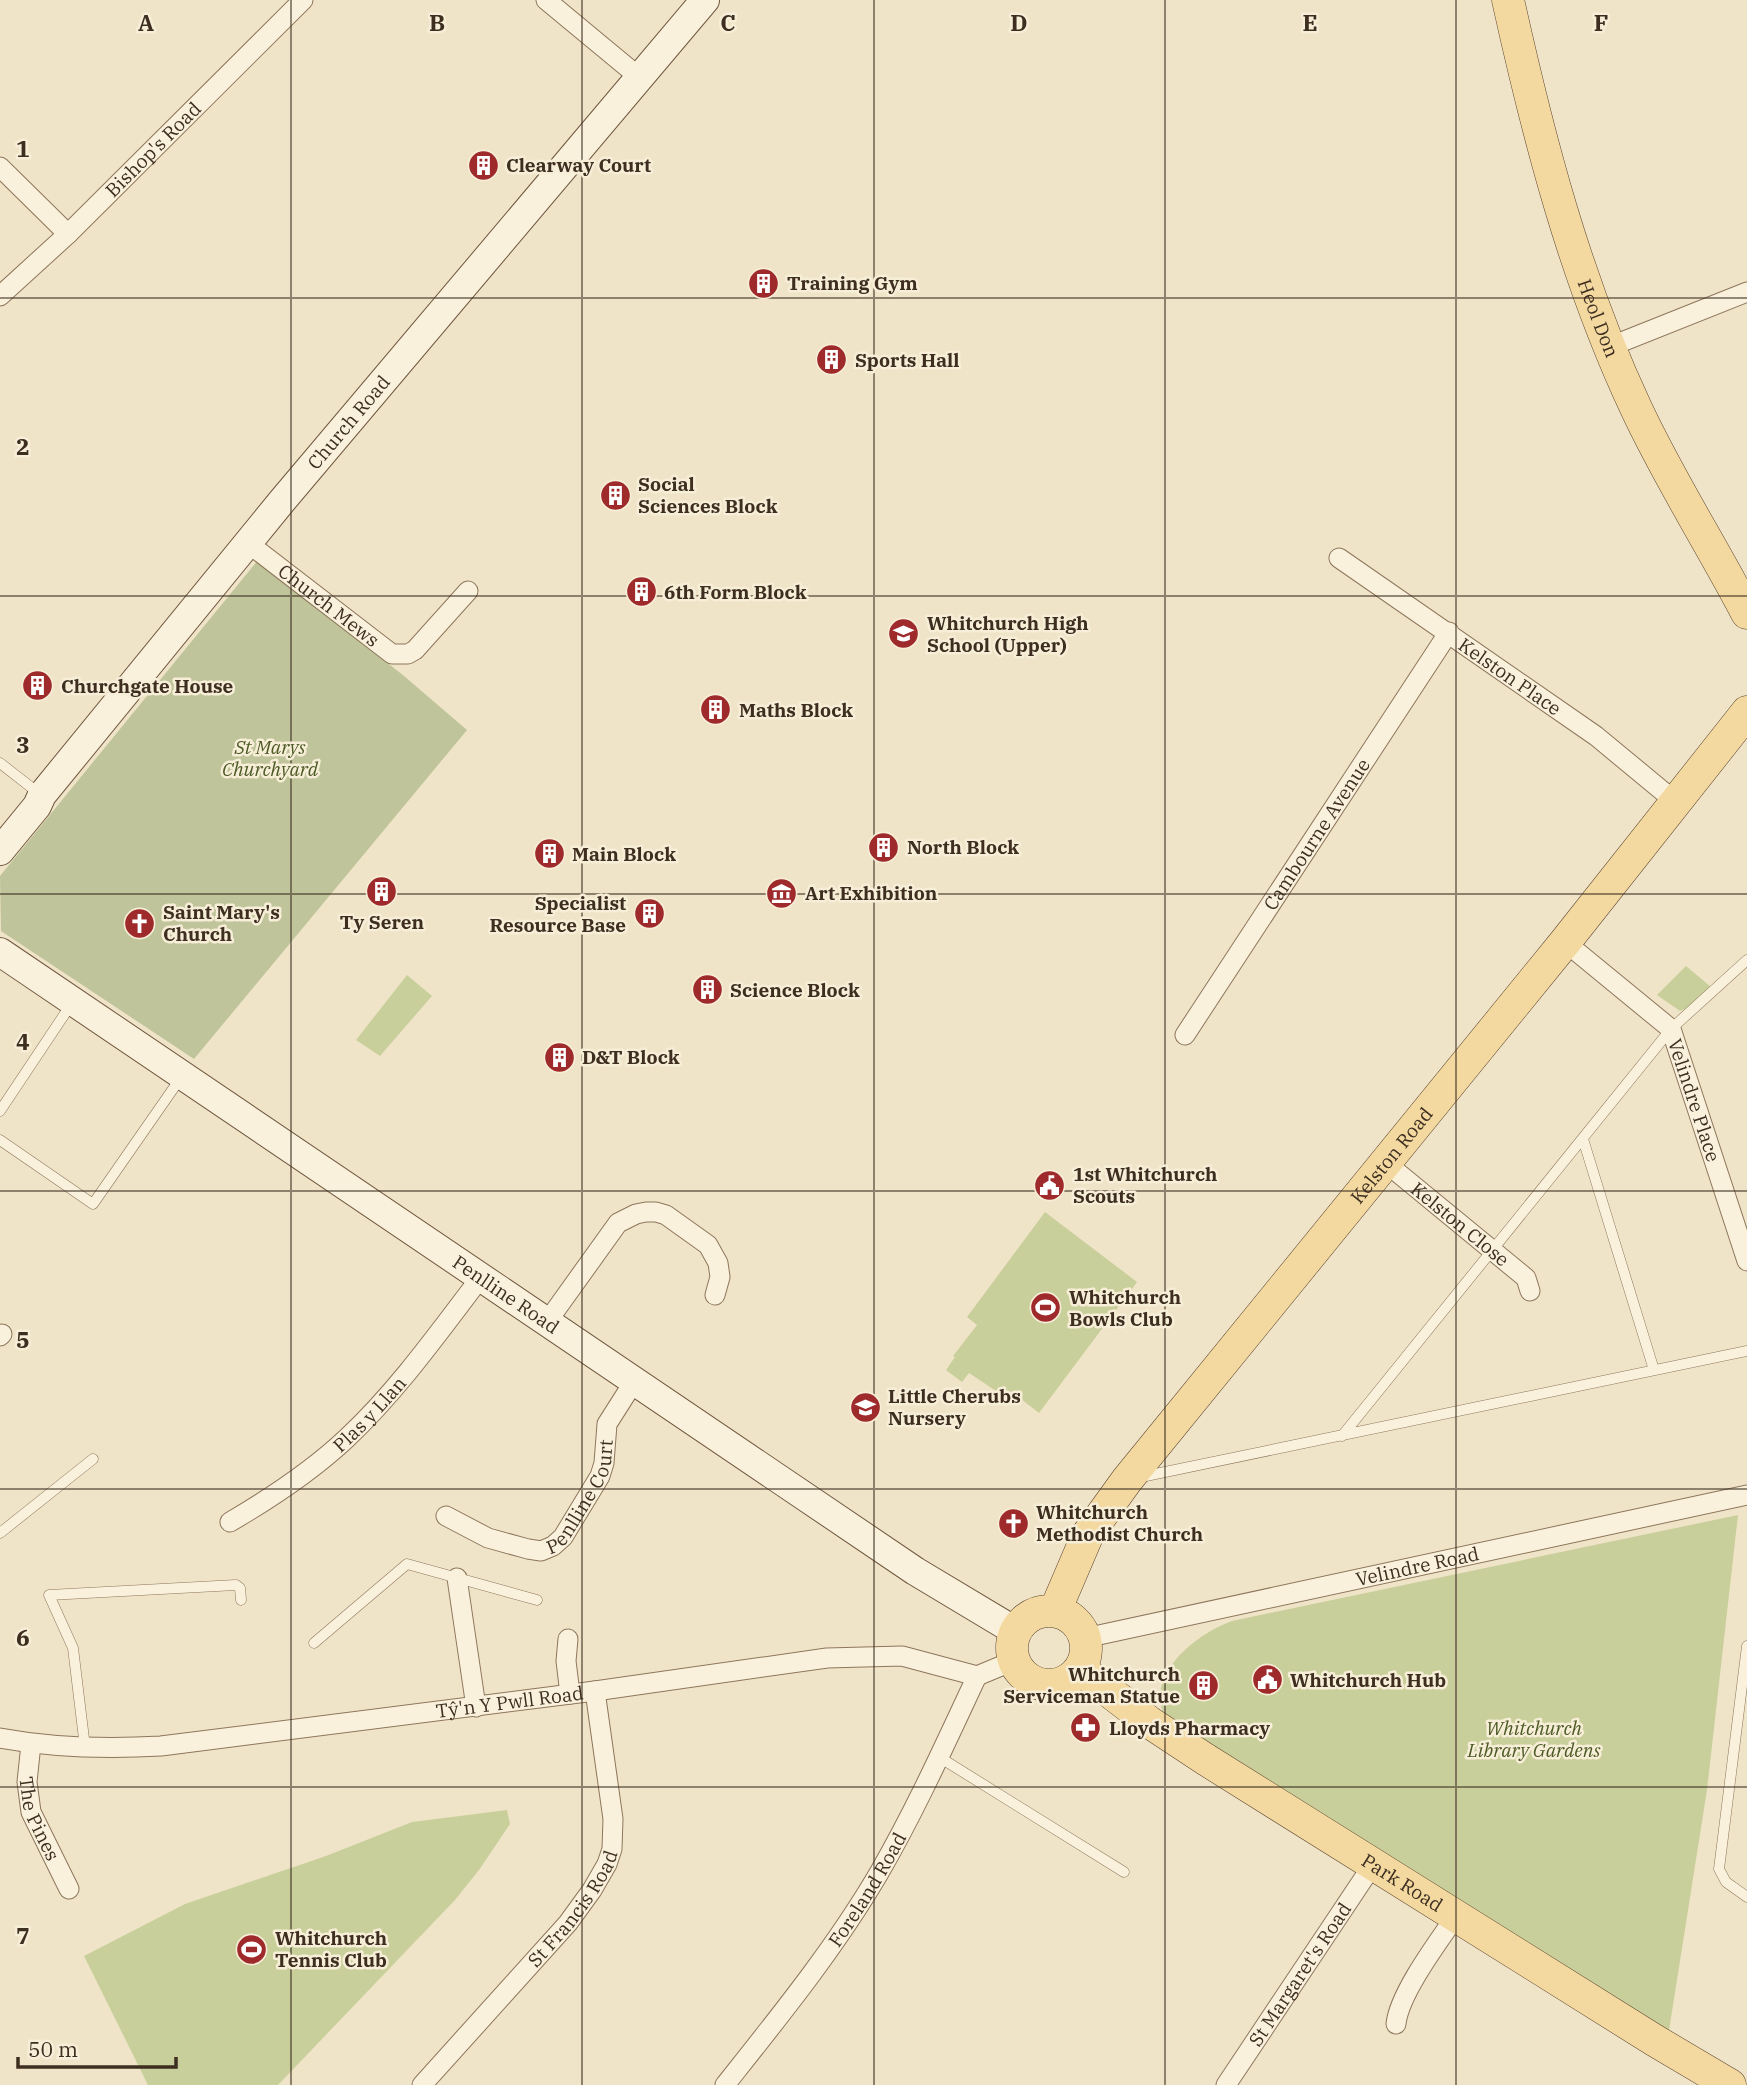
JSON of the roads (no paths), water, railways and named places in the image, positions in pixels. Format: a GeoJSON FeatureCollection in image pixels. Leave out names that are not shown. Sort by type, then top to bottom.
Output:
{"type":"FeatureCollection","features":[{"type":"Feature","properties":{"kind":"main road","name":"Heol Don"},"geometry":{"type":"LineString","coordinates":[[1508,0],[1532,108],[1556,194],[1609,346],[1658,451],[1747,613]]}},
{"type":"Feature","properties":{"kind":"main road","name":"Kelston Road"},"geometry":{"type":"LineString","coordinates":[[1055,1611],[1088,1534],[1127,1480],[1565,942],[1747,712]]}},
{"type":"Feature","properties":{"kind":"main road"},"geometry":{"type":"LineString","coordinates":[[1055,1611],[1077,1622],[1085,1638],[1085,1658],[1080,1669],[1060,1684],[1036,1684],[1026,1678],[1014,1646],[1030,1615],[1055,1611]]}},
{"type":"Feature","properties":{"kind":"main road","name":"Park Road"},"geometry":{"type":"LineString","coordinates":[[1080,1669],[1149,1722],[1194,1751],[1730,2085]]}},
{"type":"Feature","properties":{"kind":"street","name":"Bishop's Road"},"geometry":{"type":"LineString","coordinates":[[0,296],[68,234],[303,0]]}},
{"type":"Feature","properties":{"kind":"street"},"geometry":{"type":"LineString","coordinates":[[546,0],[639,77]]}},
{"type":"Feature","properties":{"kind":"street","name":"Church Road"},"geometry":{"type":"LineString","coordinates":[[0,851],[37,806],[42,795],[248,543],[705,0]]}},
{"type":"Feature","properties":{"kind":"street"},"geometry":{"type":"LineString","coordinates":[[0,167],[68,234]]}},
{"type":"Feature","properties":{"kind":"street"},"geometry":{"type":"LineString","coordinates":[[1609,346],[1747,292]]}},
{"type":"Feature","properties":{"kind":"street","name":"Church Mews"},"geometry":{"type":"LineString","coordinates":[[248,543],[392,654],[408,654],[415,650],[468,591]]}},
{"type":"Feature","properties":{"kind":"street","name":"Kelston Place"},"geometry":{"type":"LineString","coordinates":[[1339,558],[1596,736],[1677,803]]}},
{"type":"Feature","properties":{"kind":"street","name":"Cambourne Avenue"},"geometry":{"type":"LineString","coordinates":[[1185,1035],[1449,632]]}},
{"type":"Feature","properties":{"kind":"street","name":"Velindre Place"},"geometry":{"type":"LineString","coordinates":[[1565,942],[1671,1029],[1747,1261]]}},
{"type":"Feature","properties":{"kind":"street","name":"Penlline Road"},"geometry":{"type":"LineString","coordinates":[[0,952],[915,1571],[1014,1646]]}},
{"type":"Feature","properties":{"kind":"street","name":"Kelston Close"},"geometry":{"type":"LineString","coordinates":[[1386,1163],[1526,1278],[1531,1291]]}},
{"type":"Feature","properties":{"kind":"street"},"geometry":{"type":"LineString","coordinates":[[547,1322],[618,1223],[646,1212],[666,1215],[708,1245],[718,1263],[720,1277],[715,1295]]}},
{"type":"Feature","properties":{"kind":"street","name":"Plas y Llan"},"geometry":{"type":"LineString","coordinates":[[230,1522],[279,1492],[345,1440],[387,1396],[481,1277]]}},
{"type":"Feature","properties":{"kind":"street","name":"Penlline Court"},"geometry":{"type":"LineString","coordinates":[[446,1517],[488,1538],[528,1549],[541,1551],[553,1546],[563,1537],[600,1476],[607,1424],[635,1380]]}},
{"type":"Feature","properties":{"kind":"street","name":"Velindre Road"},"geometry":{"type":"LineString","coordinates":[[1085,1638],[1747,1495]]}},
{"type":"Feature","properties":{"kind":"street"},"geometry":{"type":"LineString","coordinates":[[457,1578],[476,1707]]}},
{"type":"Feature","properties":{"kind":"street"},"geometry":{"type":"LineString","coordinates":[[568,1639],[566,1661],[570,1694]]}},
{"type":"Feature","properties":{"kind":"street"},"geometry":{"type":"LineString","coordinates":[[977,1676],[1014,1646]]}},
{"type":"Feature","properties":{"kind":"street","name":"Tŷ'n Y Pwll Road"},"geometry":{"type":"LineString","coordinates":[[0,1738],[31,1744],[85,1748],[161,1746],[595,1691],[800,1660],[859,1656],[902,1656],[977,1676]]}},
{"type":"Feature","properties":{"kind":"street","name":"Foreland Road"},"geometry":{"type":"LineString","coordinates":[[724,2085],[813,1971],[877,1876],[939,1757],[977,1676]]}},
{"type":"Feature","properties":{"kind":"street","name":"St Francis Road"},"geometry":{"type":"LineString","coordinates":[[422,2085],[568,1923],[607,1864],[612,1849],[613,1819],[595,1691]]}},
{"type":"Feature","properties":{"kind":"street","name":"The Pines"},"geometry":{"type":"LineString","coordinates":[[31,1744],[27,1782],[31,1812],[69,1889]]}},
{"type":"Feature","properties":{"kind":"street","name":"St Margaret's Road"},"geometry":{"type":"LineString","coordinates":[[1226,2085],[1374,1863]]}},
{"type":"Feature","properties":{"kind":"street"},"geometry":{"type":"LineString","coordinates":[[1396,2024],[1404,1998],[1456,1916]]}},
{"type":"Feature","properties":{"kind":"lane"},"geometry":{"type":"LineString","coordinates":[[0,763],[42,795]]}},
{"type":"Feature","properties":{"kind":"lane"},"geometry":{"type":"LineString","coordinates":[[1342,1436],[1671,1029],[1747,960]]}},
{"type":"Feature","properties":{"kind":"lane"},"geometry":{"type":"LineString","coordinates":[[0,1111],[72,1002]]}},
{"type":"Feature","properties":{"kind":"lane"},"geometry":{"type":"LineString","coordinates":[[0,1140],[93,1204],[182,1076]]}},
{"type":"Feature","properties":{"kind":"lane"},"geometry":{"type":"LineString","coordinates":[[1583,1139],[1654,1370]]}},
{"type":"Feature","properties":{"kind":"lane"},"geometry":{"type":"LineString","coordinates":[[1127,1480],[1747,1352]]}},
{"type":"Feature","properties":{"kind":"lane"},"geometry":{"type":"LineString","coordinates":[[0,1533],[93,1459]]}},
{"type":"Feature","properties":{"kind":"lane"},"geometry":{"type":"LineString","coordinates":[[314,1643],[407,1564],[537,1600]]}},
{"type":"Feature","properties":{"kind":"lane"},"geometry":{"type":"LineString","coordinates":[[85,1748],[74,1648],[48,1595],[236,1585],[240,1588],[241,1600]]}},
{"type":"Feature","properties":{"kind":"lane"},"geometry":{"type":"LineString","coordinates":[[1747,1646],[1719,1869],[1726,1882],[1747,1897]]}},
{"type":"Feature","properties":{"kind":"lane"},"geometry":{"type":"LineString","coordinates":[[939,1757],[1124,1872]]}},
{"type":"Feature","properties":{"kind":"place","name":"Clearway Court"},"geometry":{"type":"Point","coordinates":[483,165]}},
{"type":"Feature","properties":{"kind":"place","name":"Training Gym"},"geometry":{"type":"Point","coordinates":[764,283]}},
{"type":"Feature","properties":{"kind":"place","name":"Sports Hall"},"geometry":{"type":"Point","coordinates":[832,360]}},
{"type":"Feature","properties":{"kind":"place","name":"Social Sciences Block"},"geometry":{"type":"Point","coordinates":[615,495]}},
{"type":"Feature","properties":{"kind":"place","name":"6th Form Block"},"geometry":{"type":"Point","coordinates":[641,592]}},
{"type":"Feature","properties":{"kind":"place","name":"Whitchurch High School (Upper)"},"geometry":{"type":"Point","coordinates":[904,634]}},
{"type":"Feature","properties":{"kind":"place","name":"Churchgate House"},"geometry":{"type":"Point","coordinates":[38,686]}},
{"type":"Feature","properties":{"kind":"place","name":"Maths Block"},"geometry":{"type":"Point","coordinates":[716,710]}},
{"type":"Feature","properties":{"kind":"place","name":"North Block"},"geometry":{"type":"Point","coordinates":[884,847]}},
{"type":"Feature","properties":{"kind":"place","name":"Main Block"},"geometry":{"type":"Point","coordinates":[549,854]}},
{"type":"Feature","properties":{"kind":"place","name":"Ty Seren"},"geometry":{"type":"Point","coordinates":[382,891]}},
{"type":"Feature","properties":{"kind":"place","name":"Art Exhibition"},"geometry":{"type":"Point","coordinates":[782,893]}},
{"type":"Feature","properties":{"kind":"place","name":"Specialist Resource Base"},"geometry":{"type":"Point","coordinates":[649,914]}},
{"type":"Feature","properties":{"kind":"place","name":"Saint Mary's Church"},"geometry":{"type":"Point","coordinates":[140,923]}},
{"type":"Feature","properties":{"kind":"place","name":"Science Block"},"geometry":{"type":"Point","coordinates":[707,990]}},
{"type":"Feature","properties":{"kind":"place","name":"D&T Block"},"geometry":{"type":"Point","coordinates":[559,1057]}},
{"type":"Feature","properties":{"kind":"place","name":"1st Whitchurch Scouts"},"geometry":{"type":"Point","coordinates":[1050,1185]}},
{"type":"Feature","properties":{"kind":"place","name":"Whitchurch Bowls Club"},"geometry":{"type":"Point","coordinates":[1046,1308]}},
{"type":"Feature","properties":{"kind":"place","name":"Little Cherubs Nursery"},"geometry":{"type":"Point","coordinates":[865,1407]}},
{"type":"Feature","properties":{"kind":"place","name":"Whitchurch Methodist Church"},"geometry":{"type":"Point","coordinates":[1013,1523]}},
{"type":"Feature","properties":{"kind":"place","name":"Whitchurch Hub"},"geometry":{"type":"Point","coordinates":[1267,1680]}},
{"type":"Feature","properties":{"kind":"place","name":"Whitchurch Serviceman Statue"},"geometry":{"type":"Point","coordinates":[1203,1685]}},
{"type":"Feature","properties":{"kind":"place","name":"Lloyds Pharmacy"},"geometry":{"type":"Point","coordinates":[1086,1728]}},
{"type":"Feature","properties":{"kind":"place","name":"Whitchurch Tennis Club"},"geometry":{"type":"Point","coordinates":[252,1949]}},
{"type":"Feature","properties":{"kind":"park label","name":"St Marys Churchyard"},"geometry":{"type":"Point","coordinates":[270,758]}},
{"type":"Feature","properties":{"kind":"park label","name":"Whitchurch Library Gardens"},"geometry":{"type":"Point","coordinates":[1534,1739]}}]}
